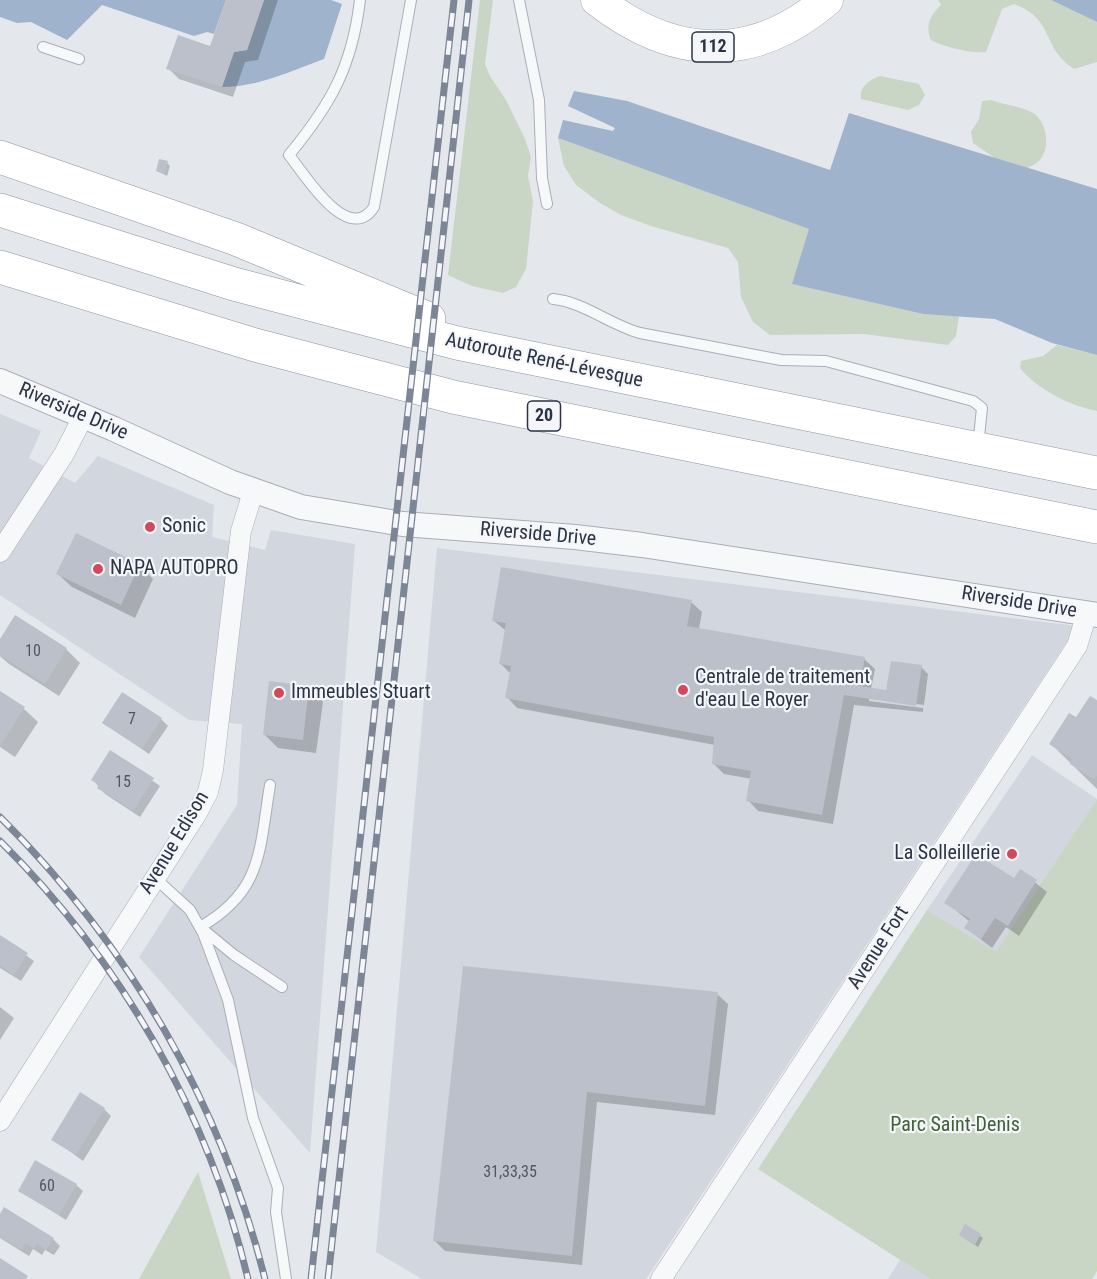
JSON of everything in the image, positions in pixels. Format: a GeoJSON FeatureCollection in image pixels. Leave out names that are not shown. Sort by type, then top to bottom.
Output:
{"type":"FeatureCollection","features":[{"type":"Feature","properties":{"kind":"highway"},"geometry":{"type":"LineString","coordinates":[[0,157],[236,239],[525,358]]}},
{"type":"Feature","properties":{"kind":"highway","name":"Autoroute René-Lévesque"},"geometry":{"type":"LineString","coordinates":[[0,210],[234,284],[525,358],[1097,474]]}},
{"type":"Feature","properties":{"kind":"highway","name":"20"},"geometry":{"type":"LineString","coordinates":[[0,267],[265,348],[422,389],[734,455],[1097,527]]}},
{"type":"Feature","properties":{"kind":"main road","name":"112"},"geometry":{"type":"LineString","coordinates":[[597,0],[627,21],[657,37],[686,45],[718,47],[747,43],[778,33],[806,17],[827,0]]}},
{"type":"Feature","properties":{"kind":"street","name":"Riverside Drive"},"geometry":{"type":"LineString","coordinates":[[0,381],[253,492],[327,513],[375,521],[642,545],[1092,614]]}},
{"type":"Feature","properties":{"kind":"street"},"geometry":{"type":"LineString","coordinates":[[0,552],[64,454],[83,417]]}},
{"type":"Feature","properties":{"kind":"street","name":"Avenue Edison"},"geometry":{"type":"LineString","coordinates":[[0,1121],[200,807],[211,781],[241,531],[253,492]]}},
{"type":"Feature","properties":{"kind":"street","name":"Avenue Fort"},"geometry":{"type":"LineString","coordinates":[[662,1279],[1077,646],[1092,614]]}},
{"type":"Feature","properties":{"kind":"lane"},"geometry":{"type":"LineString","coordinates":[[360,0],[351,46],[340,82],[317,121],[289,155],[329,207],[355,218],[368,214],[374,207],[411,0]]}},
{"type":"Feature","properties":{"kind":"lane"},"geometry":{"type":"LineString","coordinates":[[519,0],[539,100],[542,178],[547,204]]}},
{"type":"Feature","properties":{"kind":"lane"},"geometry":{"type":"LineString","coordinates":[[43,47],[79,59]]}},
{"type":"Feature","properties":{"kind":"lane"},"geometry":{"type":"LineString","coordinates":[[553,299],[577,305],[621,328],[640,333],[781,360],[826,361],[973,401],[982,408],[978,450]]}},
{"type":"Feature","properties":{"kind":"lane"},"geometry":{"type":"LineString","coordinates":[[200,927],[233,905],[248,883],[259,853],[270,785]]}},
{"type":"Feature","properties":{"kind":"lane"},"geometry":{"type":"LineString","coordinates":[[155,878],[182,900],[200,927],[231,1009],[253,1118],[277,1181],[276,1212],[286,1279]]}},
{"type":"Feature","properties":{"kind":"lane"},"geometry":{"type":"LineString","coordinates":[[200,927],[234,955],[282,987]]}},
{"type":"Feature","properties":{"kind":"shaded area"},"geometry":{"type":"Polygon","coordinates":[[[0,414],[41,431],[29,458],[75,483],[98,456],[214,505],[212,537],[265,550],[271,530],[355,544],[310,1153],[139,957],[237,805],[242,724],[189,720],[0,595],[0,414]]]}},
{"type":"Feature","properties":{"kind":"shaded area"},"geometry":{"type":"Polygon","coordinates":[[[437,548],[1077,626],[646,1279],[422,1279],[376,1252],[437,548]]]}},
{"type":"Feature","properties":{"kind":"shaded area","name":"La Solleillerie"},"geometry":{"type":"Polygon","coordinates":[[[1032,755],[1097,799],[996,953],[927,910],[1032,755]]]}},
{"type":"Feature","properties":{"kind":"shaded area"},"geometry":{"type":"Polygon","coordinates":[[[900,1260],[930,1279],[888,1279],[900,1260]]]}},
{"type":"Feature","properties":{"kind":"green space"},"geometry":{"type":"Polygon","coordinates":[[[480,0],[493,0],[485,64],[506,100],[531,157],[528,176],[533,201],[526,269],[516,287],[503,293],[472,286],[448,275],[480,0]]]}},
{"type":"Feature","properties":{"kind":"green space"},"geometry":{"type":"Polygon","coordinates":[[[938,0],[1051,0],[1097,22],[1097,62],[1074,69],[1056,51],[1036,18],[1027,10],[1014,4],[1002,9],[986,52],[966,51],[936,43],[929,35],[929,25],[931,17],[941,5],[938,0]]]}},
{"type":"Feature","properties":{"kind":"green space"},"geometry":{"type":"Polygon","coordinates":[[[880,76],[919,84],[925,95],[919,105],[908,110],[861,99],[866,84],[880,76]]]}},
{"type":"Feature","properties":{"kind":"green space"},"geometry":{"type":"Polygon","coordinates":[[[991,100],[1024,109],[1033,113],[1042,122],[1046,135],[1046,148],[1039,161],[1028,168],[995,158],[973,143],[971,132],[979,119],[982,101],[991,100]]]}},
{"type":"Feature","properties":{"kind":"green space"},"geometry":{"type":"Polygon","coordinates":[[[558,138],[810,229],[793,284],[923,314],[959,316],[956,336],[948,345],[864,334],[770,335],[753,322],[741,297],[738,262],[728,248],[651,226],[621,215],[600,203],[576,185],[564,166],[558,138]]]}},
{"type":"Feature","properties":{"kind":"green space"},"geometry":{"type":"Polygon","coordinates":[[[1057,345],[1097,355],[1097,411],[1055,396],[1035,383],[1020,368],[1021,361],[1043,356],[1057,345]]]}},
{"type":"Feature","properties":{"kind":"green space","name":"Parc Saint-Denis"},"geometry":{"type":"Polygon","coordinates":[[[1097,799],[1097,1271],[1092,1279],[930,1279],[758,1169],[927,910],[996,952],[1097,799]]]}},
{"type":"Feature","properties":{"kind":"green space"},"geometry":{"type":"Polygon","coordinates":[[[198,1172],[231,1279],[139,1279],[198,1172]]]}},
{"type":"Feature","properties":{"kind":"water"},"geometry":{"type":"Polygon","coordinates":[[[0,0],[226,0],[214,34],[207,32],[194,36],[102,5],[67,40],[31,22],[17,23],[0,17],[0,0]]]}},
{"type":"Feature","properties":{"kind":"water"},"geometry":{"type":"Polygon","coordinates":[[[264,0],[331,0],[342,4],[324,59],[261,81],[222,87],[234,52],[247,50],[264,0]]]}},
{"type":"Feature","properties":{"kind":"water"},"geometry":{"type":"Polygon","coordinates":[[[1051,0],[1097,0],[1097,22],[1051,0]]]}},
{"type":"Feature","properties":{"kind":"water"},"geometry":{"type":"Polygon","coordinates":[[[574,91],[627,101],[830,170],[849,113],[1097,189],[1097,355],[1052,343],[995,319],[923,314],[792,284],[809,229],[558,138],[563,120],[613,131],[615,128],[568,106],[574,91]]]}},
{"type":"Feature","properties":{"kind":"building"},"geometry":{"type":"Polygon","coordinates":[[[226,0],[264,0],[247,50],[234,52],[222,87],[166,69],[178,35],[210,46],[226,0]]]}},
{"type":"Feature","properties":{"kind":"building"},"geometry":{"type":"Polygon","coordinates":[[[159,159],[168,161],[164,174],[156,171],[159,159]]]}},
{"type":"Feature","properties":{"kind":"building","name":"NAPA AUTOPRO"},"geometry":{"type":"Polygon","coordinates":[[[76,533],[140,564],[121,605],[56,574],[76,533]]]}},
{"type":"Feature","properties":{"kind":"building","name":"Centrale de traitement d'eau Le Royer"},"geometry":{"type":"Polygon","coordinates":[[[501,567],[692,600],[687,626],[865,657],[860,686],[886,690],[891,661],[922,665],[916,706],[844,695],[822,815],[746,801],[751,771],[712,764],[714,737],[505,698],[511,666],[499,664],[506,623],[492,621],[501,567]]]}},
{"type":"Feature","properties":{"kind":"building"},"geometry":{"type":"Polygon","coordinates":[[[15,615],[67,648],[45,684],[0,655],[0,639],[15,615]]]}},
{"type":"Feature","properties":{"kind":"building"},"geometry":{"type":"Polygon","coordinates":[[[269,681],[309,686],[303,740],[263,735],[269,681]]]}},
{"type":"Feature","properties":{"kind":"building"},"geometry":{"type":"Polygon","coordinates":[[[0,691],[25,707],[0,746],[0,691]]]}},
{"type":"Feature","properties":{"kind":"building"},"geometry":{"type":"Polygon","coordinates":[[[122,692],[162,718],[142,749],[102,723],[122,692]]]}},
{"type":"Feature","properties":{"kind":"building"},"geometry":{"type":"Polygon","coordinates":[[[1090,696],[1097,700],[1097,776],[1093,779],[1070,764],[1072,759],[1049,744],[1069,713],[1076,717],[1090,696]]]}},
{"type":"Feature","properties":{"kind":"building"},"geometry":{"type":"Polygon","coordinates":[[[110,750],[154,778],[133,811],[97,788],[99,785],[91,780],[110,750]]]}},
{"type":"Feature","properties":{"kind":"building"},"geometry":{"type":"Polygon","coordinates":[[[976,854],[1014,878],[1020,869],[1037,880],[1008,926],[995,918],[981,939],[964,928],[970,919],[944,903],[976,854]]]}},
{"type":"Feature","properties":{"kind":"building"},"geometry":{"type":"Polygon","coordinates":[[[0,935],[28,953],[14,975],[0,966],[0,935]]]}},
{"type":"Feature","properties":{"kind":"building"},"geometry":{"type":"Polygon","coordinates":[[[463,966],[718,992],[705,1106],[587,1092],[572,1256],[433,1241],[463,966]]]}},
{"type":"Feature","properties":{"kind":"building"},"geometry":{"type":"Polygon","coordinates":[[[80,1092],[105,1108],[76,1155],[51,1140],[80,1092]]]}},
{"type":"Feature","properties":{"kind":"building"},"geometry":{"type":"Polygon","coordinates":[[[35,1160],[77,1184],[59,1215],[18,1191],[35,1160]]]}},
{"type":"Feature","properties":{"kind":"building"},"geometry":{"type":"Polygon","coordinates":[[[4,1207],[54,1238],[46,1250],[37,1244],[34,1249],[26,1243],[22,1250],[0,1237],[0,1214],[4,1207]]]}},
{"type":"Feature","properties":{"kind":"building"},"geometry":{"type":"Polygon","coordinates":[[[965,1224],[981,1234],[975,1245],[959,1235],[965,1224]]]}},
{"type":"Feature","properties":{"kind":"building"},"geometry":{"type":"Polygon","coordinates":[[[0,1258],[28,1276],[26,1279],[0,1279],[0,1258]]]}},
{"type":"Feature","properties":{"kind":"railway"},"geometry":{"type":"LineString","coordinates":[[311,1279],[454,0]]}},
{"type":"Feature","properties":{"kind":"railway"},"geometry":{"type":"LineString","coordinates":[[328,1279],[469,0]]}},
{"type":"Feature","properties":{"kind":"railway"},"geometry":{"type":"LineString","coordinates":[[0,817],[47,866],[90,918],[129,973],[164,1030],[196,1089],[223,1151],[246,1214],[265,1279]]}},
{"type":"Feature","properties":{"kind":"railway"},"geometry":{"type":"LineString","coordinates":[[0,841],[44,887],[84,936],[121,988],[154,1042],[184,1099],[210,1157],[231,1217],[248,1279]]}},
{"type":"Feature","properties":{"kind":"place","name":"Sonic"},"geometry":{"type":"Point","coordinates":[150,527]}},
{"type":"Feature","properties":{"kind":"place","name":"NAPA AUTOPRO"},"geometry":{"type":"Point","coordinates":[98,569]}},
{"type":"Feature","properties":{"kind":"place","name":"Centrale de traitement d'eau Le Royer"},"geometry":{"type":"Point","coordinates":[683,690]}},
{"type":"Feature","properties":{"kind":"place","name":"Immeubles Stuart"},"geometry":{"type":"Point","coordinates":[279,693]}},
{"type":"Feature","properties":{"kind":"place","name":"La Solleillerie"},"geometry":{"type":"Point","coordinates":[1012,854]}}]}
